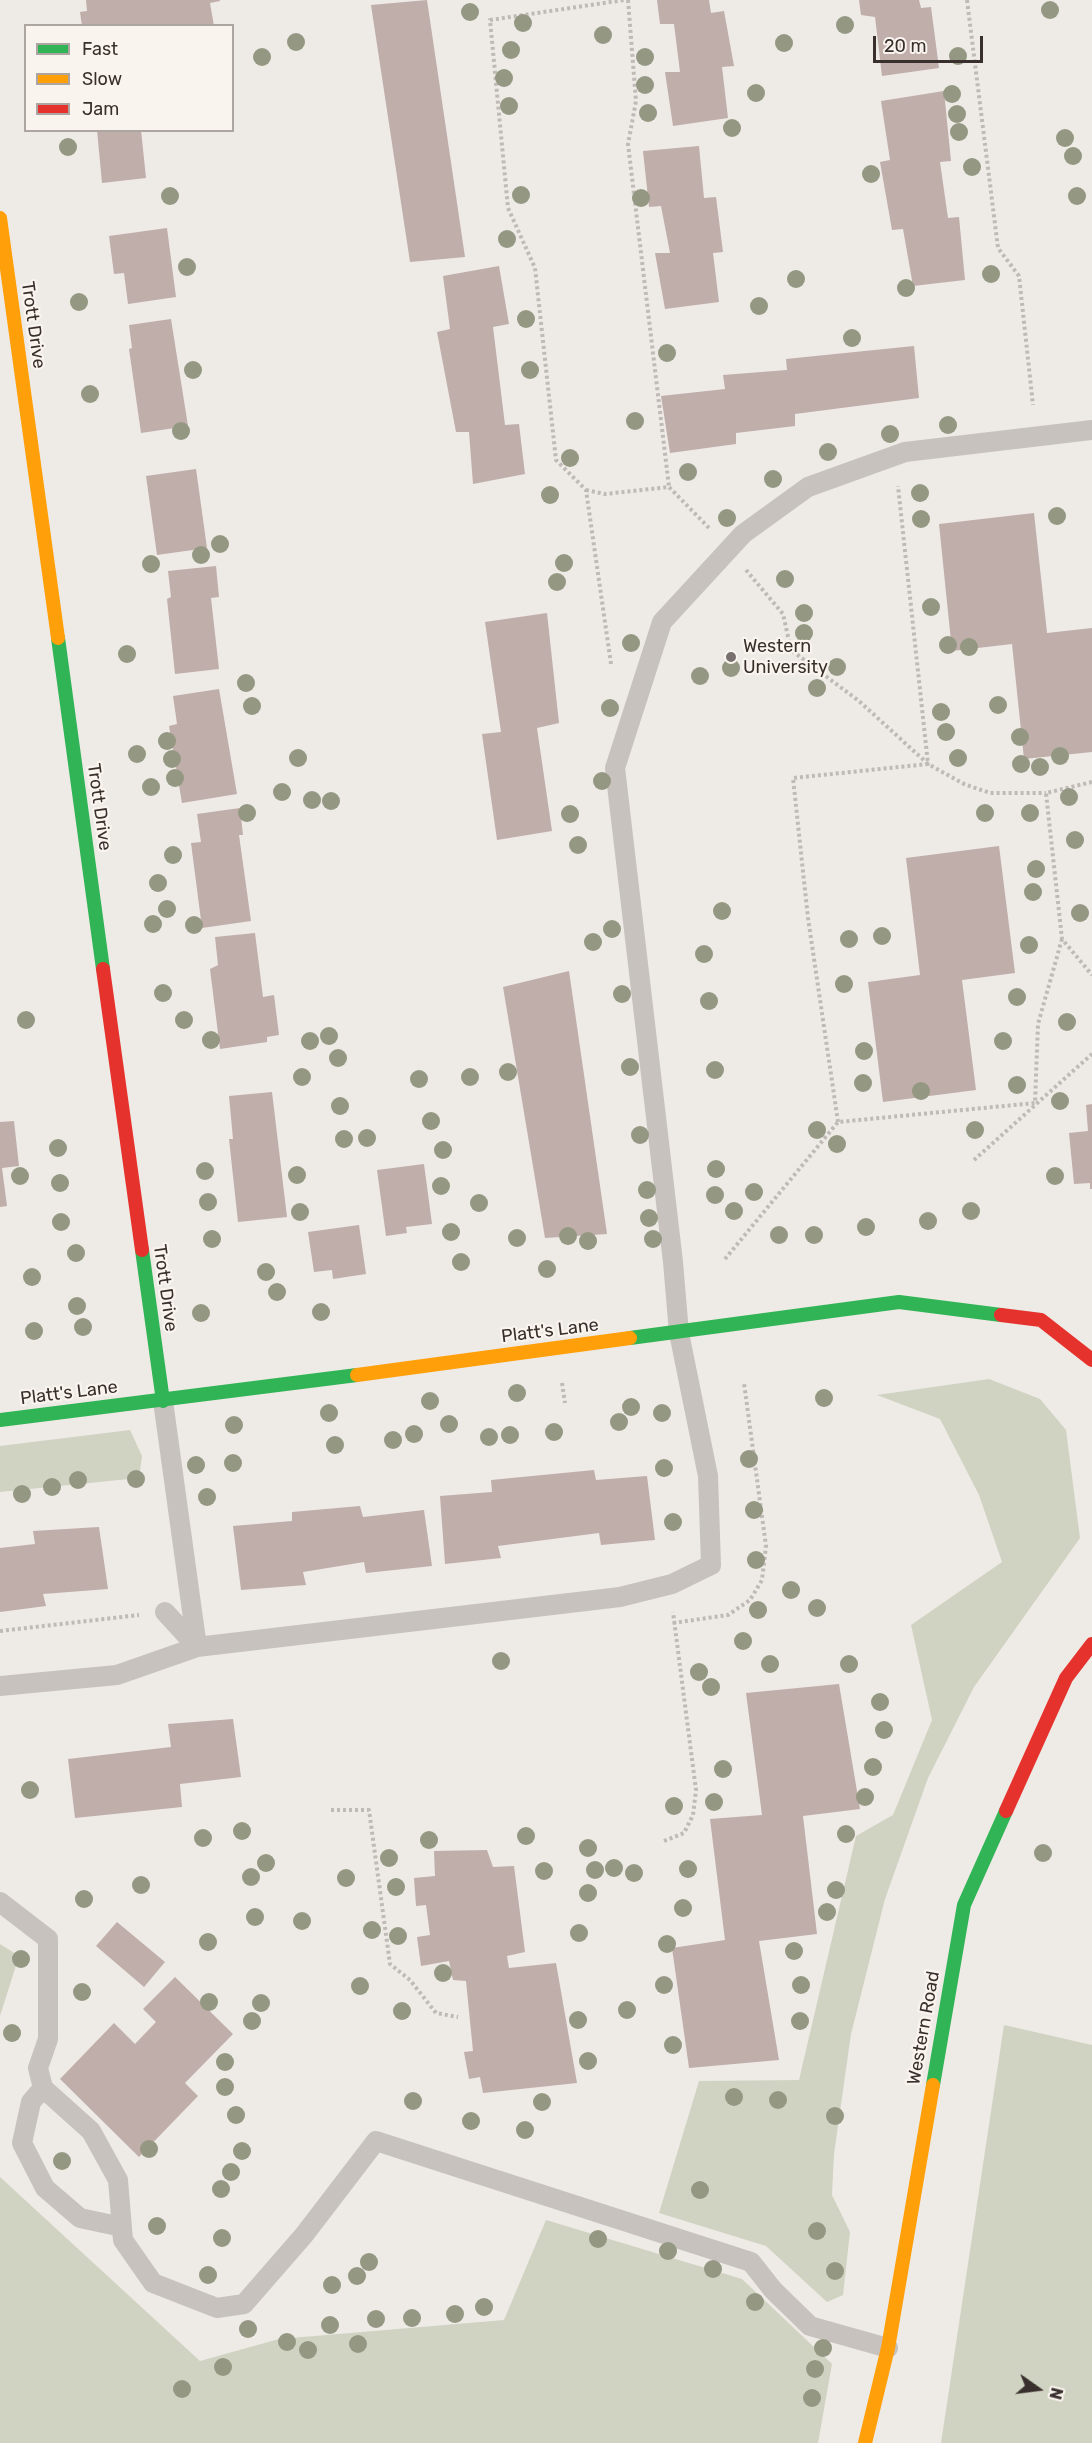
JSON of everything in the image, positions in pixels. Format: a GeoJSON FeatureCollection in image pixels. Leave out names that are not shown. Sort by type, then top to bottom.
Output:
{"type":"FeatureCollection","features":[{"type":"Feature","properties":{"kind":"street","name":"Trott Drive"},"geometry":{"type":"LineString","coordinates":[[0,218],[163,1401]]}},
{"type":"Feature","properties":{"kind":"street","name":"Platt's Lane"},"geometry":{"type":"LineString","coordinates":[[0,1419],[163,1401],[899,1302],[1041,1320],[1092,1360]]}},
{"type":"Feature","properties":{"kind":"street","name":"Western Road"},"geometry":{"type":"LineString","coordinates":[[865,2443],[888,2348],[964,1905],[1066,1678],[1092,1644]]}},
{"type":"Feature","properties":{"kind":"lane"},"geometry":{"type":"LineString","coordinates":[[0,1686],[117,1675],[197,1647],[620,1597],[672,1584],[711,1565],[708,1476],[679,1333],[673,1262],[615,768],[662,622],[743,534],[808,487],[905,452],[1092,430]]}},
{"type":"Feature","properties":{"kind":"lane"},"geometry":{"type":"LineString","coordinates":[[163,1401],[197,1647]]}},
{"type":"Feature","properties":{"kind":"lane"},"geometry":{"type":"LineString","coordinates":[[165,1612],[197,1647]]}},
{"type":"Feature","properties":{"kind":"lane"},"geometry":{"type":"LineString","coordinates":[[0,1902],[48,1939],[48,2039],[38,2068],[43,2088],[91,2131],[97,2141],[118,2180],[123,2240],[153,2283],[216,2308],[244,2304],[304,2235],[376,2142],[751,2262],[773,2290],[810,2326],[888,2348]]}},
{"type":"Feature","properties":{"kind":"lane"},"geometry":{"type":"LineString","coordinates":[[43,2088],[31,2102],[22,2143],[45,2188],[80,2218],[122,2227]]}},
{"type":"Feature","properties":{"kind":"path"},"geometry":{"type":"LineString","coordinates":[[669,487],[605,494],[586,489],[555,459],[535,267],[508,208],[490,20],[626,0],[636,101],[628,144],[669,487],[729,549],[783,614],[791,650],[859,701],[928,764],[963,784],[990,793],[1046,793],[1092,782]]}},
{"type":"Feature","properties":{"kind":"path"},"geometry":{"type":"LineString","coordinates":[[967,0],[998,248],[1019,276],[1033,405]]}},
{"type":"Feature","properties":{"kind":"path"},"geometry":{"type":"LineString","coordinates":[[898,486],[928,764]]}},
{"type":"Feature","properties":{"kind":"path"},"geometry":{"type":"LineString","coordinates":[[586,489],[611,664]]}},
{"type":"Feature","properties":{"kind":"path"},"geometry":{"type":"LineString","coordinates":[[838,1122],[807,918],[793,778],[928,764]]}},
{"type":"Feature","properties":{"kind":"path"},"geometry":{"type":"LineString","coordinates":[[1035,1103],[1038,1024],[1062,939],[1046,793]]}},
{"type":"Feature","properties":{"kind":"path"},"geometry":{"type":"LineString","coordinates":[[1062,939],[1092,975]]}},
{"type":"Feature","properties":{"kind":"path"},"geometry":{"type":"LineString","coordinates":[[974,1160],[1092,1054]]}},
{"type":"Feature","properties":{"kind":"path"},"geometry":{"type":"LineString","coordinates":[[725,1259],[838,1122],[1035,1103]]}},
{"type":"Feature","properties":{"kind":"path"},"geometry":{"type":"LineString","coordinates":[[673,1623],[728,1615],[750,1600],[762,1580],[766,1546],[744,1383]]}},
{"type":"Feature","properties":{"kind":"path"},"geometry":{"type":"LineString","coordinates":[[664,1841],[684,1833],[693,1815],[696,1790],[673,1623],[672,1584]]}},
{"type":"Feature","properties":{"kind":"path"},"geometry":{"type":"LineString","coordinates":[[0,1631],[165,1612]]}},
{"type":"Feature","properties":{"kind":"path"},"geometry":{"type":"LineString","coordinates":[[331,1810],[369,1810],[390,1964],[410,1980],[436,2013],[458,2017]]}},
{"type":"Feature","properties":{"kind":"green space"},"geometry":{"type":"Polygon","coordinates":[[[989,1379],[1040,1399],[1066,1430],[1080,1538],[974,1687],[928,1778],[885,1899],[851,2034],[834,2154],[832,2195],[850,2232],[843,2295],[827,2302],[766,2246],[659,2213],[699,2081],[799,2080],[856,1836],[893,1815],[932,1720],[911,1625],[1002,1562],[979,1495],[940,1419],[877,1395],[989,1379]]]}},
{"type":"Feature","properties":{"kind":"green space"},"geometry":{"type":"Polygon","coordinates":[[[130,1430],[142,1456],[139,1478],[0,1492],[0,1446],[130,1430]]]}},
{"type":"Feature","properties":{"kind":"green space"},"geometry":{"type":"Polygon","coordinates":[[[0,1944],[19,1956],[0,2016],[0,1944]]]}},
{"type":"Feature","properties":{"kind":"green space"},"geometry":{"type":"Polygon","coordinates":[[[1004,2025],[1092,2045],[1092,2443],[941,2443],[1004,2025]]]}},
{"type":"Feature","properties":{"kind":"green space"},"geometry":{"type":"Polygon","coordinates":[[[0,2177],[200,2361],[279,2339],[504,2320],[546,2220],[742,2279],[832,2364],[818,2443],[0,2443],[0,2177]]]}},
{"type":"Feature","properties":{"kind":"building"},"geometry":{"type":"Polygon","coordinates":[[[86,0],[220,0],[210,3],[214,24],[82,24],[80,12],[87,11],[86,0]]]}},
{"type":"Feature","properties":{"kind":"building"},"geometry":{"type":"Polygon","coordinates":[[[427,0],[465,257],[410,262],[371,5],[427,0]]]}},
{"type":"Feature","properties":{"kind":"building"},"geometry":{"type":"Polygon","coordinates":[[[657,0],[709,0],[711,13],[724,11],[734,66],[722,67],[728,118],[673,126],[665,72],[680,72],[674,24],[660,24],[657,0]]]}},
{"type":"Feature","properties":{"kind":"building"},"geometry":{"type":"Polygon","coordinates":[[[859,0],[919,0],[921,8],[931,7],[939,68],[882,76],[875,17],[861,15],[859,0]]]}},
{"type":"Feature","properties":{"kind":"building"},"geometry":{"type":"Polygon","coordinates":[[[944,91],[951,161],[940,162],[948,218],[959,217],[965,280],[913,286],[903,229],[892,230],[880,162],[890,160],[881,101],[944,91]]]}},
{"type":"Feature","properties":{"kind":"building"},"geometry":{"type":"Polygon","coordinates":[[[97,132],[141,132],[146,178],[102,183],[97,132]]]}},
{"type":"Feature","properties":{"kind":"building"},"geometry":{"type":"Polygon","coordinates":[[[699,146],[704,198],[716,197],[723,252],[713,253],[719,302],[665,309],[655,253],[670,253],[661,206],[649,207],[643,151],[699,146]]]}},
{"type":"Feature","properties":{"kind":"building"},"geometry":{"type":"Polygon","coordinates":[[[167,228],[176,297],[128,304],[124,273],[114,274],[109,236],[167,228]]]}},
{"type":"Feature","properties":{"kind":"building"},"geometry":{"type":"Polygon","coordinates":[[[499,266],[509,324],[493,327],[505,425],[519,424],[525,474],[473,484],[469,432],[456,432],[437,332],[450,329],[443,276],[499,266]]]}},
{"type":"Feature","properties":{"kind":"building"},"geometry":{"type":"Polygon","coordinates":[[[171,319],[188,426],[141,433],[129,349],[132,348],[129,325],[171,319]]]}},
{"type":"Feature","properties":{"kind":"building"},"geometry":{"type":"Polygon","coordinates":[[[914,346],[919,398],[795,414],[795,426],[736,433],[736,444],[670,453],[661,396],[725,389],[723,375],[787,370],[786,359],[914,346]]]}},
{"type":"Feature","properties":{"kind":"building"},"geometry":{"type":"Polygon","coordinates":[[[196,469],[207,548],[157,555],[146,476],[196,469]]]}},
{"type":"Feature","properties":{"kind":"building"},"geometry":{"type":"Polygon","coordinates":[[[1034,513],[1047,633],[1092,628],[1092,752],[1024,759],[1012,644],[952,651],[939,524],[1034,513]]]}},
{"type":"Feature","properties":{"kind":"building"},"geometry":{"type":"Polygon","coordinates":[[[216,566],[219,597],[211,598],[219,669],[175,674],[167,599],[171,597],[168,571],[216,566]]]}},
{"type":"Feature","properties":{"kind":"building"},"geometry":{"type":"Polygon","coordinates":[[[547,613],[559,723],[537,728],[552,831],[497,840],[482,734],[501,732],[485,622],[547,613]]]}},
{"type":"Feature","properties":{"kind":"building"},"geometry":{"type":"Polygon","coordinates":[[[219,689],[237,794],[182,803],[169,726],[177,724],[173,696],[219,689]]]}},
{"type":"Feature","properties":{"kind":"building"},"geometry":{"type":"Polygon","coordinates":[[[240,808],[243,835],[239,835],[251,921],[202,928],[191,843],[201,842],[197,814],[240,808]]]}},
{"type":"Feature","properties":{"kind":"building"},"geometry":{"type":"Polygon","coordinates":[[[999,846],[1015,973],[962,980],[976,1090],[883,1102],[868,982],[920,975],[906,858],[999,846]]]}},
{"type":"Feature","properties":{"kind":"building"},"geometry":{"type":"Polygon","coordinates":[[[255,933],[263,997],[274,995],[279,1035],[267,1037],[267,1042],[220,1049],[210,969],[218,965],[215,937],[255,933]]]}},
{"type":"Feature","properties":{"kind":"building"},"geometry":{"type":"Polygon","coordinates":[[[569,971],[607,1234],[545,1238],[503,987],[569,971]]]}},
{"type":"Feature","properties":{"kind":"building"},"geometry":{"type":"Polygon","coordinates":[[[272,1092],[287,1217],[238,1222],[229,1139],[233,1139],[229,1096],[272,1092]]]}},
{"type":"Feature","properties":{"kind":"building"},"geometry":{"type":"Polygon","coordinates":[[[1092,1104],[1092,1189],[1090,1189],[1090,1183],[1074,1184],[1069,1133],[1088,1131],[1086,1105],[1092,1104]]]}},
{"type":"Feature","properties":{"kind":"building"},"geometry":{"type":"Polygon","coordinates":[[[14,1121],[19,1166],[2,1168],[7,1206],[0,1207],[0,1122],[14,1121]]]}},
{"type":"Feature","properties":{"kind":"building"},"geometry":{"type":"Polygon","coordinates":[[[424,1164],[432,1224],[406,1227],[407,1233],[386,1236],[377,1170],[424,1164]]]}},
{"type":"Feature","properties":{"kind":"building"},"geometry":{"type":"Polygon","coordinates":[[[359,1225],[366,1274],[333,1279],[332,1270],[314,1272],[308,1232],[359,1225]]]}},
{"type":"Feature","properties":{"kind":"building"},"geometry":{"type":"Polygon","coordinates":[[[594,1470],[596,1480],[647,1476],[655,1540],[601,1545],[599,1533],[498,1546],[501,1558],[445,1564],[440,1496],[492,1492],[491,1480],[594,1470]]]}},
{"type":"Feature","properties":{"kind":"building"},"geometry":{"type":"Polygon","coordinates":[[[360,1506],[363,1517],[424,1510],[432,1566],[366,1573],[364,1562],[303,1572],[306,1585],[241,1590],[233,1526],[292,1521],[292,1512],[360,1506]]]}},
{"type":"Feature","properties":{"kind":"building"},"geometry":{"type":"Polygon","coordinates":[[[99,1527],[108,1589],[43,1594],[46,1606],[0,1612],[0,1548],[35,1544],[33,1531],[99,1527]]]}},
{"type":"Feature","properties":{"kind":"building"},"geometry":{"type":"Polygon","coordinates":[[[839,1684],[860,1809],[803,1816],[817,1934],[759,1941],[779,2060],[689,2068],[672,1948],[725,1940],[710,1819],[762,1815],[746,1693],[839,1684]]]}},
{"type":"Feature","properties":{"kind":"building"},"geometry":{"type":"Polygon","coordinates":[[[233,1719],[241,1777],[180,1784],[182,1807],[75,1818],[68,1759],[171,1747],[168,1724],[233,1719]]]}},
{"type":"Feature","properties":{"kind":"building"},"geometry":{"type":"Polygon","coordinates":[[[487,1850],[493,1867],[514,1866],[525,1952],[507,1956],[509,1968],[556,1963],[577,2083],[483,2093],[480,2077],[469,2079],[464,2052],[473,2051],[466,1981],[453,1980],[449,1961],[421,1966],[417,1937],[430,1935],[426,1905],[416,1906],[414,1878],[435,1876],[434,1851],[487,1850]]]}},
{"type":"Feature","properties":{"kind":"building"},"geometry":{"type":"Polygon","coordinates":[[[117,1922],[165,1962],[144,1987],[96,1946],[117,1922]]]}},
{"type":"Feature","properties":{"kind":"building"},"geometry":{"type":"Polygon","coordinates":[[[175,1977],[233,2034],[185,2083],[198,2096],[139,2157],[60,2079],[114,2023],[135,2044],[156,2022],[143,2009],[175,1977]]]}},
{"type":"Feature","properties":{"kind":"traffic: fast"},"geometry":{"type":"LineString","coordinates":[[58,638],[103,969]]}},
{"type":"Feature","properties":{"kind":"traffic: fast"},"geometry":{"type":"LineString","coordinates":[[142,1250],[163,1401]]}},
{"type":"Feature","properties":{"kind":"traffic: fast"},"geometry":{"type":"LineString","coordinates":[[630,1338],[899,1302],[1001,1315]]}},
{"type":"Feature","properties":{"kind":"traffic: fast"},"geometry":{"type":"LineString","coordinates":[[0,1420],[357,1375]]}},
{"type":"Feature","properties":{"kind":"traffic: fast"},"geometry":{"type":"LineString","coordinates":[[933,2085],[964,1905],[1006,1811]]}},
{"type":"Feature","properties":{"kind":"traffic: slow"},"geometry":{"type":"LineString","coordinates":[[0,218],[58,638]]}},
{"type":"Feature","properties":{"kind":"traffic: slow"},"geometry":{"type":"LineString","coordinates":[[357,1375],[630,1338]]}},
{"type":"Feature","properties":{"kind":"traffic: slow"},"geometry":{"type":"LineString","coordinates":[[865,2443],[888,2348],[933,2085]]}},
{"type":"Feature","properties":{"kind":"traffic: jam"},"geometry":{"type":"LineString","coordinates":[[103,969],[142,1250]]}},
{"type":"Feature","properties":{"kind":"traffic: jam"},"geometry":{"type":"LineString","coordinates":[[1001,1315],[1041,1320],[1092,1360]]}},
{"type":"Feature","properties":{"kind":"traffic: jam"},"geometry":{"type":"LineString","coordinates":[[1006,1811],[1066,1678],[1092,1644]]}},
{"type":"Feature","properties":{"kind":"place","name":"Western University"},"geometry":{"type":"Point","coordinates":[731,657]}}]}
